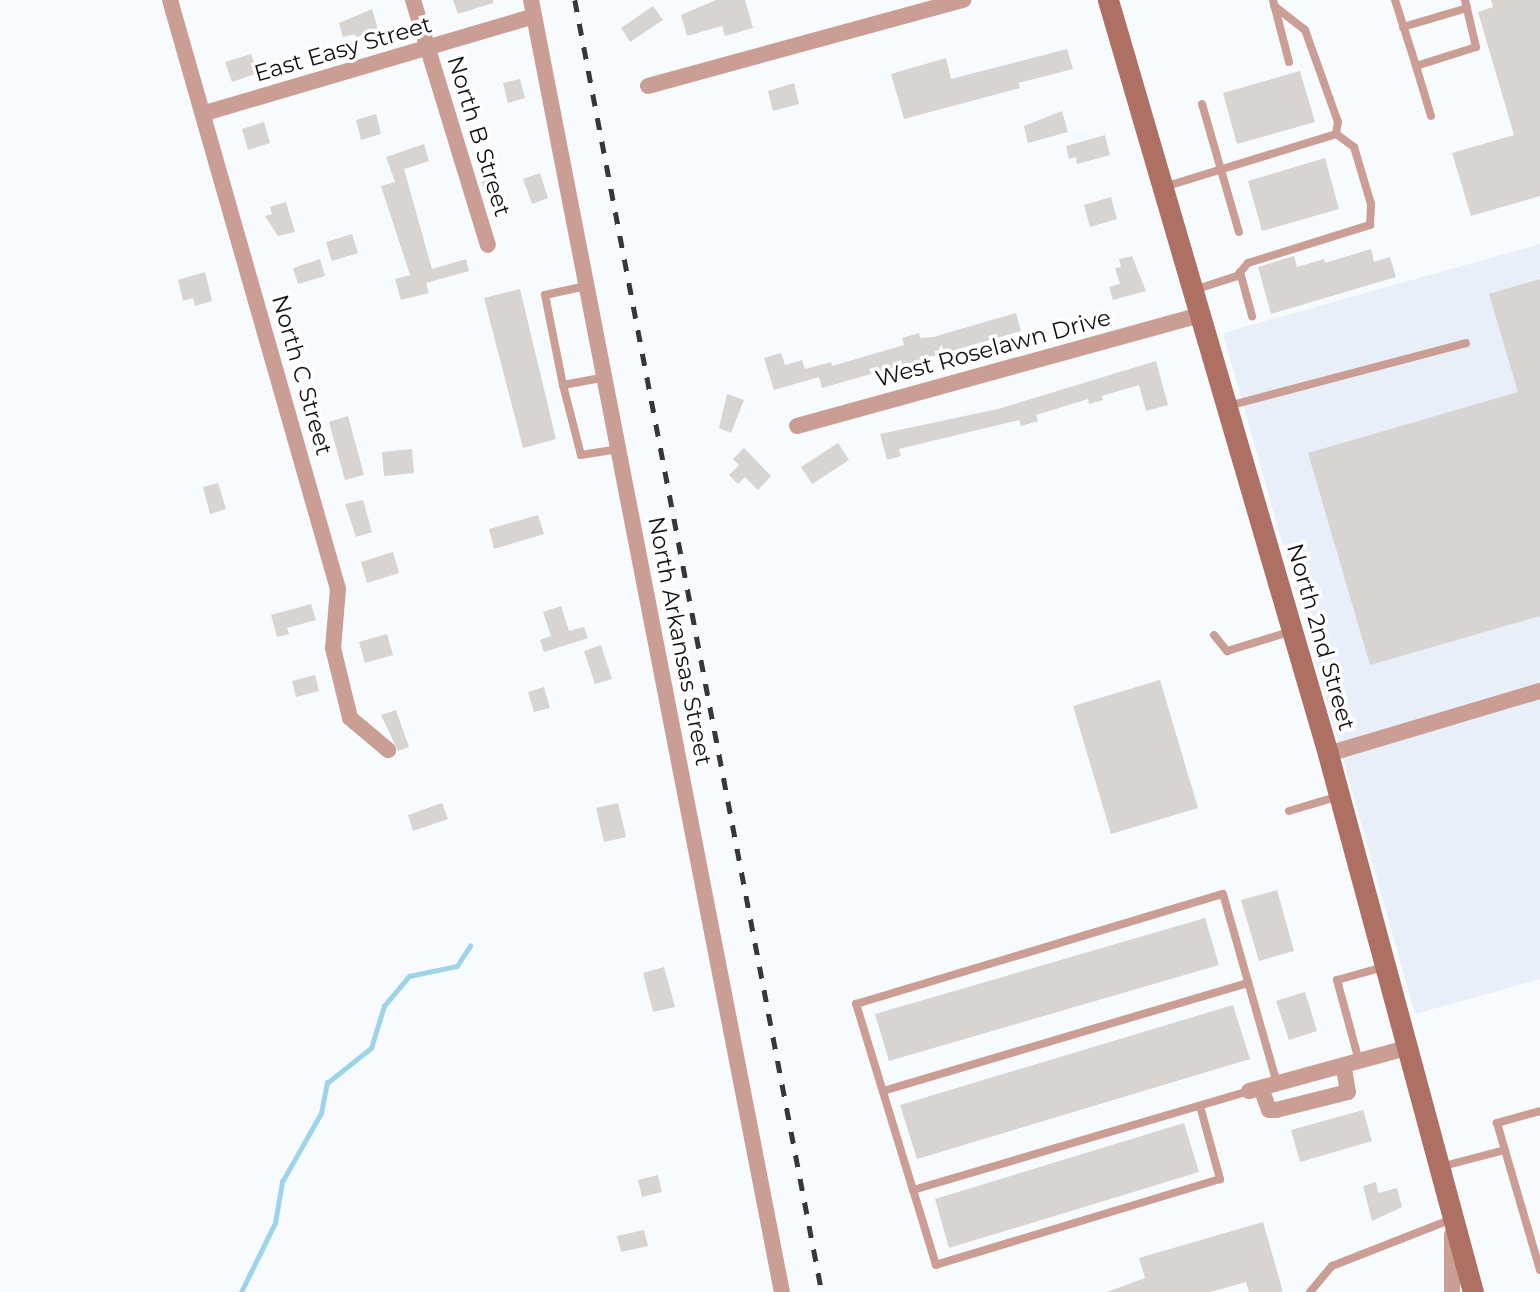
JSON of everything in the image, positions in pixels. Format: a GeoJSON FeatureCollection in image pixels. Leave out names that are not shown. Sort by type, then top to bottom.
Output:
{"type":"FeatureCollection","features":[{"type":"Feature","properties":{"kind":"main road","name":"North 2nd Street"},"geometry":{"type":"LineString","coordinates":[[1108,0],[1328,754],[1473,1292]]}},
{"type":"Feature","properties":{"kind":"street","name":"North C Street"},"geometry":{"type":"LineString","coordinates":[[170,0],[205,113],[338,589],[333,648],[350,718],[388,750]]}},
{"type":"Feature","properties":{"kind":"street","name":"North B Street"},"geometry":{"type":"LineString","coordinates":[[413,0],[488,245]]}},
{"type":"Feature","properties":{"kind":"street"},"geometry":{"type":"LineString","coordinates":[[648,86],[963,0]]}},
{"type":"Feature","properties":{"kind":"street","name":"East Easy Street"},"geometry":{"type":"LineString","coordinates":[[205,113],[428,48],[533,8]]}},
{"type":"Feature","properties":{"kind":"street","name":"North Arkansas Street"},"geometry":{"type":"LineString","coordinates":[[533,8],[782,1292]]}},
{"type":"Feature","properties":{"kind":"street","name":"West Roselawn Drive"},"geometry":{"type":"LineString","coordinates":[[797,426],[1201,315]]}},
{"type":"Feature","properties":{"kind":"street"},"geometry":{"type":"LineString","coordinates":[[1328,754],[1540,691]]}},
{"type":"Feature","properties":{"kind":"street"},"geometry":{"type":"LineString","coordinates":[[1343,1065],[1348,1092],[1269,1110],[1262,1088],[1343,1065],[1406,1048]]}},
{"type":"Feature","properties":{"kind":"street"},"geometry":{"type":"LineString","coordinates":[[1452,1219],[1452,1292]]}},
{"type":"Feature","properties":{"kind":"lane"},"geometry":{"type":"LineString","coordinates":[[1395,0],[1431,116]]}},
{"type":"Feature","properties":{"kind":"lane"},"geometry":{"type":"LineString","coordinates":[[1273,3],[1289,62]]}},
{"type":"Feature","properties":{"kind":"lane"},"geometry":{"type":"LineString","coordinates":[[1273,3],[1305,30],[1338,122],[1336,134]]}},
{"type":"Feature","properties":{"kind":"lane"},"geometry":{"type":"LineString","coordinates":[[1403,27],[1466,4],[1476,47],[1416,66]]}},
{"type":"Feature","properties":{"kind":"lane"},"geometry":{"type":"LineString","coordinates":[[1202,104],[1239,232]]}},
{"type":"Feature","properties":{"kind":"lane"},"geometry":{"type":"LineString","coordinates":[[1164,187],[1336,134]]}},
{"type":"Feature","properties":{"kind":"lane"},"geometry":{"type":"LineString","coordinates":[[1194,290],[1240,272],[1248,264],[1370,225],[1371,204],[1354,147],[1336,134]]}},
{"type":"Feature","properties":{"kind":"lane"},"geometry":{"type":"LineString","coordinates":[[1240,272],[1252,316]]}},
{"type":"Feature","properties":{"kind":"lane"},"geometry":{"type":"LineString","coordinates":[[588,285],[545,295],[563,385],[581,455],[620,449]]}},
{"type":"Feature","properties":{"kind":"lane"},"geometry":{"type":"LineString","coordinates":[[1228,406],[1465,343]]}},
{"type":"Feature","properties":{"kind":"lane"},"geometry":{"type":"LineString","coordinates":[[563,385],[606,377]]}},
{"type":"Feature","properties":{"kind":"lane"},"geometry":{"type":"LineString","coordinates":[[1214,635],[1227,651],[1292,631]]}},
{"type":"Feature","properties":{"kind":"lane"},"geometry":{"type":"LineString","coordinates":[[1289,811],[1339,796]]}},
{"type":"Feature","properties":{"kind":"lane"},"geometry":{"type":"LineString","coordinates":[[913,1190],[1200,1106],[1262,1088],[1248,983],[1223,894],[856,1004],[883,1091],[913,1190],[936,1265],[1220,1179],[1200,1106]]}},
{"type":"Feature","properties":{"kind":"lane"},"geometry":{"type":"LineString","coordinates":[[1359,1061],[1337,979],[1385,967]]}},
{"type":"Feature","properties":{"kind":"lane"},"geometry":{"type":"LineString","coordinates":[[883,1091],[1248,983]]}},
{"type":"Feature","properties":{"kind":"lane"},"geometry":{"type":"LineString","coordinates":[[1540,1111],[1497,1123],[1540,1270]]}},
{"type":"Feature","properties":{"kind":"lane"},"geometry":{"type":"LineString","coordinates":[[1438,1168],[1505,1150]]}},
{"type":"Feature","properties":{"kind":"lane"},"geometry":{"type":"LineString","coordinates":[[1310,1292],[1332,1266],[1452,1219]]}},
{"type":"Feature","properties":{"kind":"shaded area"},"geometry":{"type":"Polygon","coordinates":[[[1540,244],[1540,979],[1415,1014],[1223,333],[1540,244]]]}},
{"type":"Feature","properties":{"kind":"building"},"geometry":{"type":"Polygon","coordinates":[[[453,0],[493,0],[493,3],[458,14],[453,0]]]}},
{"type":"Feature","properties":{"kind":"building"},"geometry":{"type":"Polygon","coordinates":[[[716,0],[745,0],[753,28],[725,36],[722,26],[687,36],[681,15],[716,0]]]}},
{"type":"Feature","properties":{"kind":"building"},"geometry":{"type":"Polygon","coordinates":[[[1491,0],[1540,0],[1540,196],[1471,216],[1452,153],[1514,135],[1478,12],[1493,7],[1491,0]]]}},
{"type":"Feature","properties":{"kind":"building"},"geometry":{"type":"Polygon","coordinates":[[[653,6],[663,20],[630,42],[621,28],[653,6]]]}},
{"type":"Feature","properties":{"kind":"building"},"geometry":{"type":"Polygon","coordinates":[[[372,9],[381,40],[369,44],[368,39],[357,42],[355,34],[343,37],[339,23],[372,9]]]}},
{"type":"Feature","properties":{"kind":"building"},"geometry":{"type":"Polygon","coordinates":[[[1067,49],[1073,69],[1018,83],[1020,88],[904,119],[891,74],[946,58],[951,79],[1067,49]]]}},
{"type":"Feature","properties":{"kind":"building"},"geometry":{"type":"Polygon","coordinates":[[[251,54],[258,73],[232,82],[225,62],[251,54]]]}},
{"type":"Feature","properties":{"kind":"building"},"geometry":{"type":"Polygon","coordinates":[[[1300,71],[1315,122],[1237,144],[1223,93],[1300,71]]]}},
{"type":"Feature","properties":{"kind":"building"},"geometry":{"type":"Polygon","coordinates":[[[520,79],[525,98],[508,103],[503,83],[520,79]]]}},
{"type":"Feature","properties":{"kind":"building"},"geometry":{"type":"Polygon","coordinates":[[[794,83],[799,104],[773,111],[768,91],[794,83]]]}},
{"type":"Feature","properties":{"kind":"building"},"geometry":{"type":"Polygon","coordinates":[[[1062,111],[1068,132],[1028,143],[1024,126],[1062,111]]]}},
{"type":"Feature","properties":{"kind":"building"},"geometry":{"type":"Polygon","coordinates":[[[376,114],[381,134],[361,140],[356,120],[376,114]]]}},
{"type":"Feature","properties":{"kind":"building"},"geometry":{"type":"Polygon","coordinates":[[[264,122],[270,143],[248,150],[242,129],[264,122]]]}},
{"type":"Feature","properties":{"kind":"building"},"geometry":{"type":"Polygon","coordinates":[[[1105,135],[1110,155],[1077,164],[1076,157],[1069,159],[1066,146],[1105,135]]]}},
{"type":"Feature","properties":{"kind":"building"},"geometry":{"type":"Polygon","coordinates":[[[424,144],[429,161],[404,169],[432,269],[466,259],[469,271],[426,283],[429,293],[401,300],[395,279],[410,275],[381,186],[395,182],[386,157],[424,144]]]}},
{"type":"Feature","properties":{"kind":"building"},"geometry":{"type":"Polygon","coordinates":[[[1325,158],[1339,209],[1262,231],[1248,181],[1325,158]]]}},
{"type":"Feature","properties":{"kind":"building"},"geometry":{"type":"Polygon","coordinates":[[[494,167],[497,185],[483,188],[479,170],[494,167]]]}},
{"type":"Feature","properties":{"kind":"building"},"geometry":{"type":"Polygon","coordinates":[[[540,173],[548,198],[532,204],[523,179],[540,173]]]}},
{"type":"Feature","properties":{"kind":"building"},"geometry":{"type":"Polygon","coordinates":[[[1111,197],[1117,219],[1090,227],[1084,205],[1111,197]]]}},
{"type":"Feature","properties":{"kind":"building"},"geometry":{"type":"Polygon","coordinates":[[[286,202],[295,232],[278,236],[265,216],[272,214],[270,207],[286,202]]]}},
{"type":"Feature","properties":{"kind":"building"},"geometry":{"type":"Polygon","coordinates":[[[352,234],[358,253],[332,261],[326,242],[352,234]]]}},
{"type":"Feature","properties":{"kind":"building"},"geometry":{"type":"Polygon","coordinates":[[[1371,249],[1374,262],[1390,257],[1396,277],[1271,314],[1258,267],[1294,256],[1297,267],[1324,259],[1325,263],[1371,249]]]}},
{"type":"Feature","properties":{"kind":"building"},"geometry":{"type":"Polygon","coordinates":[[[1132,256],[1146,291],[1113,300],[1109,287],[1120,284],[1115,268],[1121,267],[1119,259],[1132,256]]]}},
{"type":"Feature","properties":{"kind":"building"},"geometry":{"type":"Polygon","coordinates":[[[320,259],[325,276],[298,284],[293,268],[320,259]]]}},
{"type":"Feature","properties":{"kind":"building"},"geometry":{"type":"Polygon","coordinates":[[[205,272],[212,301],[195,306],[193,298],[183,301],[178,280],[205,272]]]}},
{"type":"Feature","properties":{"kind":"building"},"geometry":{"type":"Polygon","coordinates":[[[1540,279],[1540,616],[1370,665],[1308,453],[1518,392],[1489,294],[1540,279]]]}},
{"type":"Feature","properties":{"kind":"building"},"geometry":{"type":"Polygon","coordinates":[[[520,289],[556,439],[523,448],[484,298],[520,289]]]}},
{"type":"Feature","properties":{"kind":"building"},"geometry":{"type":"Polygon","coordinates":[[[1016,313],[1021,331],[822,388],[819,377],[774,390],[764,358],[781,353],[785,365],[802,360],[805,369],[831,362],[832,366],[904,345],[902,338],[919,333],[920,338],[933,337],[1016,313]]]}},
{"type":"Feature","properties":{"kind":"building"},"geometry":{"type":"Polygon","coordinates":[[[1156,361],[1168,405],[1146,411],[1139,385],[1102,396],[1103,400],[1089,404],[1088,399],[1036,415],[1038,421],[1021,426],[1019,420],[899,449],[901,456],[887,460],[880,434],[998,409],[1156,361]]]}},
{"type":"Feature","properties":{"kind":"building"},"geometry":{"type":"Polygon","coordinates":[[[727,394],[744,400],[731,433],[719,428],[727,394]]]}},
{"type":"Feature","properties":{"kind":"building"},"geometry":{"type":"Polygon","coordinates":[[[348,416],[364,475],[345,480],[329,422],[348,416]]]}},
{"type":"Feature","properties":{"kind":"building"},"geometry":{"type":"Polygon","coordinates":[[[838,443],[849,460],[812,484],[801,467],[838,443]]]}},
{"type":"Feature","properties":{"kind":"building"},"geometry":{"type":"Polygon","coordinates":[[[744,448],[771,476],[758,490],[745,477],[738,484],[729,475],[739,465],[733,459],[744,448]]]}},
{"type":"Feature","properties":{"kind":"building"},"geometry":{"type":"Polygon","coordinates":[[[412,449],[414,473],[384,476],[382,452],[412,449]]]}},
{"type":"Feature","properties":{"kind":"building"},"geometry":{"type":"Polygon","coordinates":[[[218,483],[226,509],[210,514],[203,487],[218,483]]]}},
{"type":"Feature","properties":{"kind":"building"},"geometry":{"type":"Polygon","coordinates":[[[363,500],[372,532],[356,537],[345,504],[363,500]]]}},
{"type":"Feature","properties":{"kind":"building"},"geometry":{"type":"Polygon","coordinates":[[[538,515],[544,534],[494,549],[489,529],[538,515]]]}},
{"type":"Feature","properties":{"kind":"building"},"geometry":{"type":"Polygon","coordinates":[[[393,552],[399,573],[367,583],[361,562],[393,552]]]}},
{"type":"Feature","properties":{"kind":"building"},"geometry":{"type":"Polygon","coordinates":[[[311,604],[316,620],[287,628],[289,634],[277,637],[271,615],[311,604]]]}},
{"type":"Feature","properties":{"kind":"building"},"geometry":{"type":"Polygon","coordinates":[[[561,606],[569,631],[584,627],[588,638],[544,652],[540,640],[551,636],[543,612],[561,606]]]}},
{"type":"Feature","properties":{"kind":"building"},"geometry":{"type":"Polygon","coordinates":[[[387,634],[393,655],[365,663],[359,642],[387,634]]]}},
{"type":"Feature","properties":{"kind":"building"},"geometry":{"type":"Polygon","coordinates":[[[601,645],[612,679],[595,684],[584,651],[601,645]]]}},
{"type":"Feature","properties":{"kind":"building"},"geometry":{"type":"Polygon","coordinates":[[[315,675],[319,691],[296,697],[292,681],[315,675]]]}},
{"type":"Feature","properties":{"kind":"building"},"geometry":{"type":"Polygon","coordinates":[[[1160,680],[1198,808],[1111,834],[1073,706],[1160,680]]]}},
{"type":"Feature","properties":{"kind":"building"},"geometry":{"type":"Polygon","coordinates":[[[544,687],[550,708],[534,712],[528,692],[544,687]]]}},
{"type":"Feature","properties":{"kind":"building"},"geometry":{"type":"Polygon","coordinates":[[[396,710],[409,747],[398,751],[381,715],[396,710]]]}},
{"type":"Feature","properties":{"kind":"building"},"geometry":{"type":"Polygon","coordinates":[[[442,803],[448,819],[413,831],[408,815],[442,803]]]}},
{"type":"Feature","properties":{"kind":"building"},"geometry":{"type":"Polygon","coordinates":[[[618,803],[626,837],[604,842],[596,808],[618,803]]]}},
{"type":"Feature","properties":{"kind":"building"},"geometry":{"type":"Polygon","coordinates":[[[1277,890],[1294,951],[1259,961],[1241,900],[1277,890]]]}},
{"type":"Feature","properties":{"kind":"building"},"geometry":{"type":"Polygon","coordinates":[[[1205,918],[1219,965],[889,1061],[875,1014],[1205,918]]]}},
{"type":"Feature","properties":{"kind":"building"},"geometry":{"type":"Polygon","coordinates":[[[664,967],[675,1007],[653,1012],[643,973],[664,967]]]}},
{"type":"Feature","properties":{"kind":"building"},"geometry":{"type":"Polygon","coordinates":[[[1305,992],[1317,1031],[1289,1040],[1276,1001],[1305,992]]]}},
{"type":"Feature","properties":{"kind":"building"},"geometry":{"type":"Polygon","coordinates":[[[1233,1005],[1250,1059],[917,1159],[900,1105],[1233,1005]]]}},
{"type":"Feature","properties":{"kind":"building"},"geometry":{"type":"Polygon","coordinates":[[[1363,1110],[1372,1141],[1300,1162],[1291,1130],[1363,1110]]]}},
{"type":"Feature","properties":{"kind":"building"},"geometry":{"type":"Polygon","coordinates":[[[1184,1123],[1199,1172],[949,1248],[935,1199],[1184,1123]]]}},
{"type":"Feature","properties":{"kind":"building"},"geometry":{"type":"Polygon","coordinates":[[[658,1175],[662,1192],[642,1197],[638,1180],[658,1175]]]}},
{"type":"Feature","properties":{"kind":"building"},"geometry":{"type":"Polygon","coordinates":[[[1376,1182],[1378,1193],[1397,1188],[1402,1207],[1372,1221],[1363,1186],[1376,1182]]]}},
{"type":"Feature","properties":{"kind":"building"},"geometry":{"type":"Polygon","coordinates":[[[1263,1222],[1283,1292],[1249,1292],[1246,1282],[1210,1292],[1107,1292],[1145,1278],[1139,1258],[1263,1222]]]}},
{"type":"Feature","properties":{"kind":"building"},"geometry":{"type":"Polygon","coordinates":[[[644,1230],[648,1246],[621,1252],[617,1236],[644,1230]]]}},
{"type":"Feature","properties":{"kind":"waterway"},"geometry":{"type":"LineString","coordinates":[[241,1292],[275,1223],[282,1182],[321,1113],[327,1083],[371,1048],[384,1006],[409,976],[457,966],[470,946]]}},
{"type":"Feature","properties":{"kind":"railway"},"geometry":{"type":"LineString","coordinates":[[575,0],[822,1292]]}}]}
